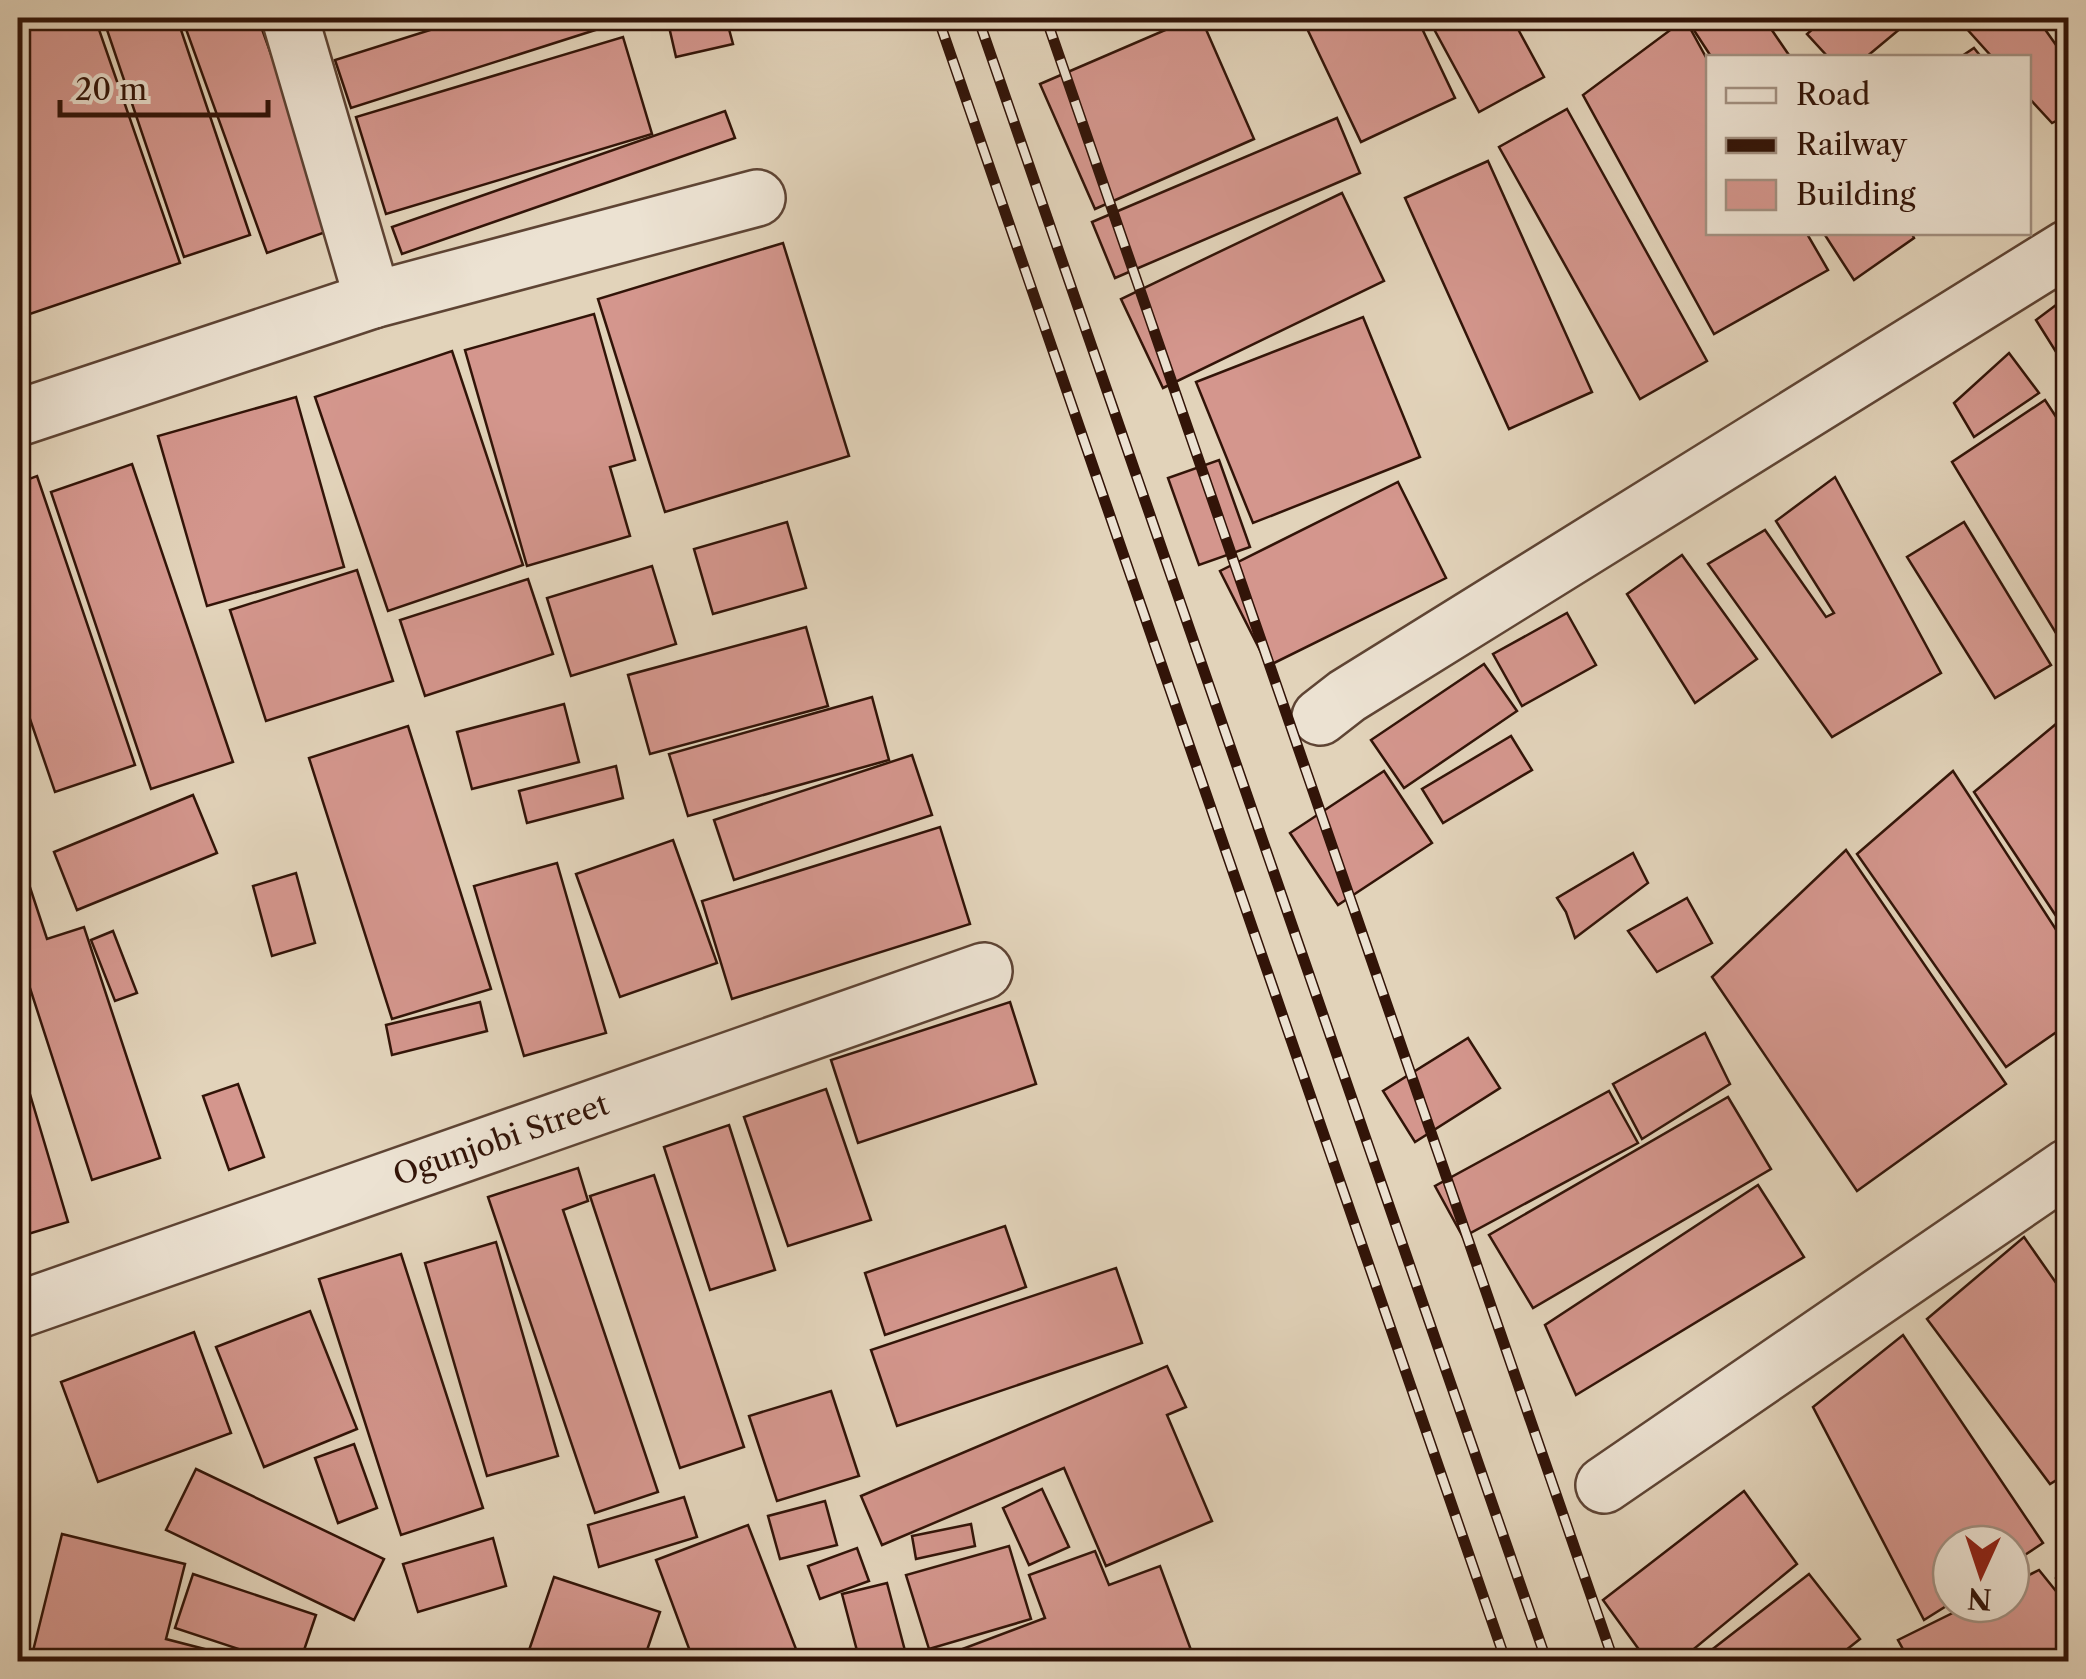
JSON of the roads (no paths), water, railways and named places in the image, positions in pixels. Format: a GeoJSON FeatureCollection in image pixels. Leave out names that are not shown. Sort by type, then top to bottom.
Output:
{"type":"FeatureCollection","features":[{"type":"Feature","properties":{"kind":"street"},"geometry":{"type":"LineString","coordinates":[[290,18],[373,300]]}},
{"type":"Feature","properties":{"kind":"street"},"geometry":{"type":"LineString","coordinates":[[18,418],[373,300],[757,198]]}},
{"type":"Feature","properties":{"kind":"street"},"geometry":{"type":"LineString","coordinates":[[1320,717],[1347,696],[2068,248]]}},
{"type":"Feature","properties":{"kind":"street","name":"Ogunjobi Street"},"geometry":{"type":"LineString","coordinates":[[18,1310],[984,971]]}},
{"type":"Feature","properties":{"kind":"street"},"geometry":{"type":"LineString","coordinates":[[1604,1485],[2068,1167]]}},
{"type":"Feature","properties":{"kind":"railway"},"geometry":{"type":"LineString","coordinates":[[938,18],[1506,1662]]}},
{"type":"Feature","properties":{"kind":"railway"},"geometry":{"type":"LineString","coordinates":[[978,18],[1547,1662]]}},
{"type":"Feature","properties":{"kind":"railway"},"geometry":{"type":"LineString","coordinates":[[1046,18],[1614,1662]]}}]}
